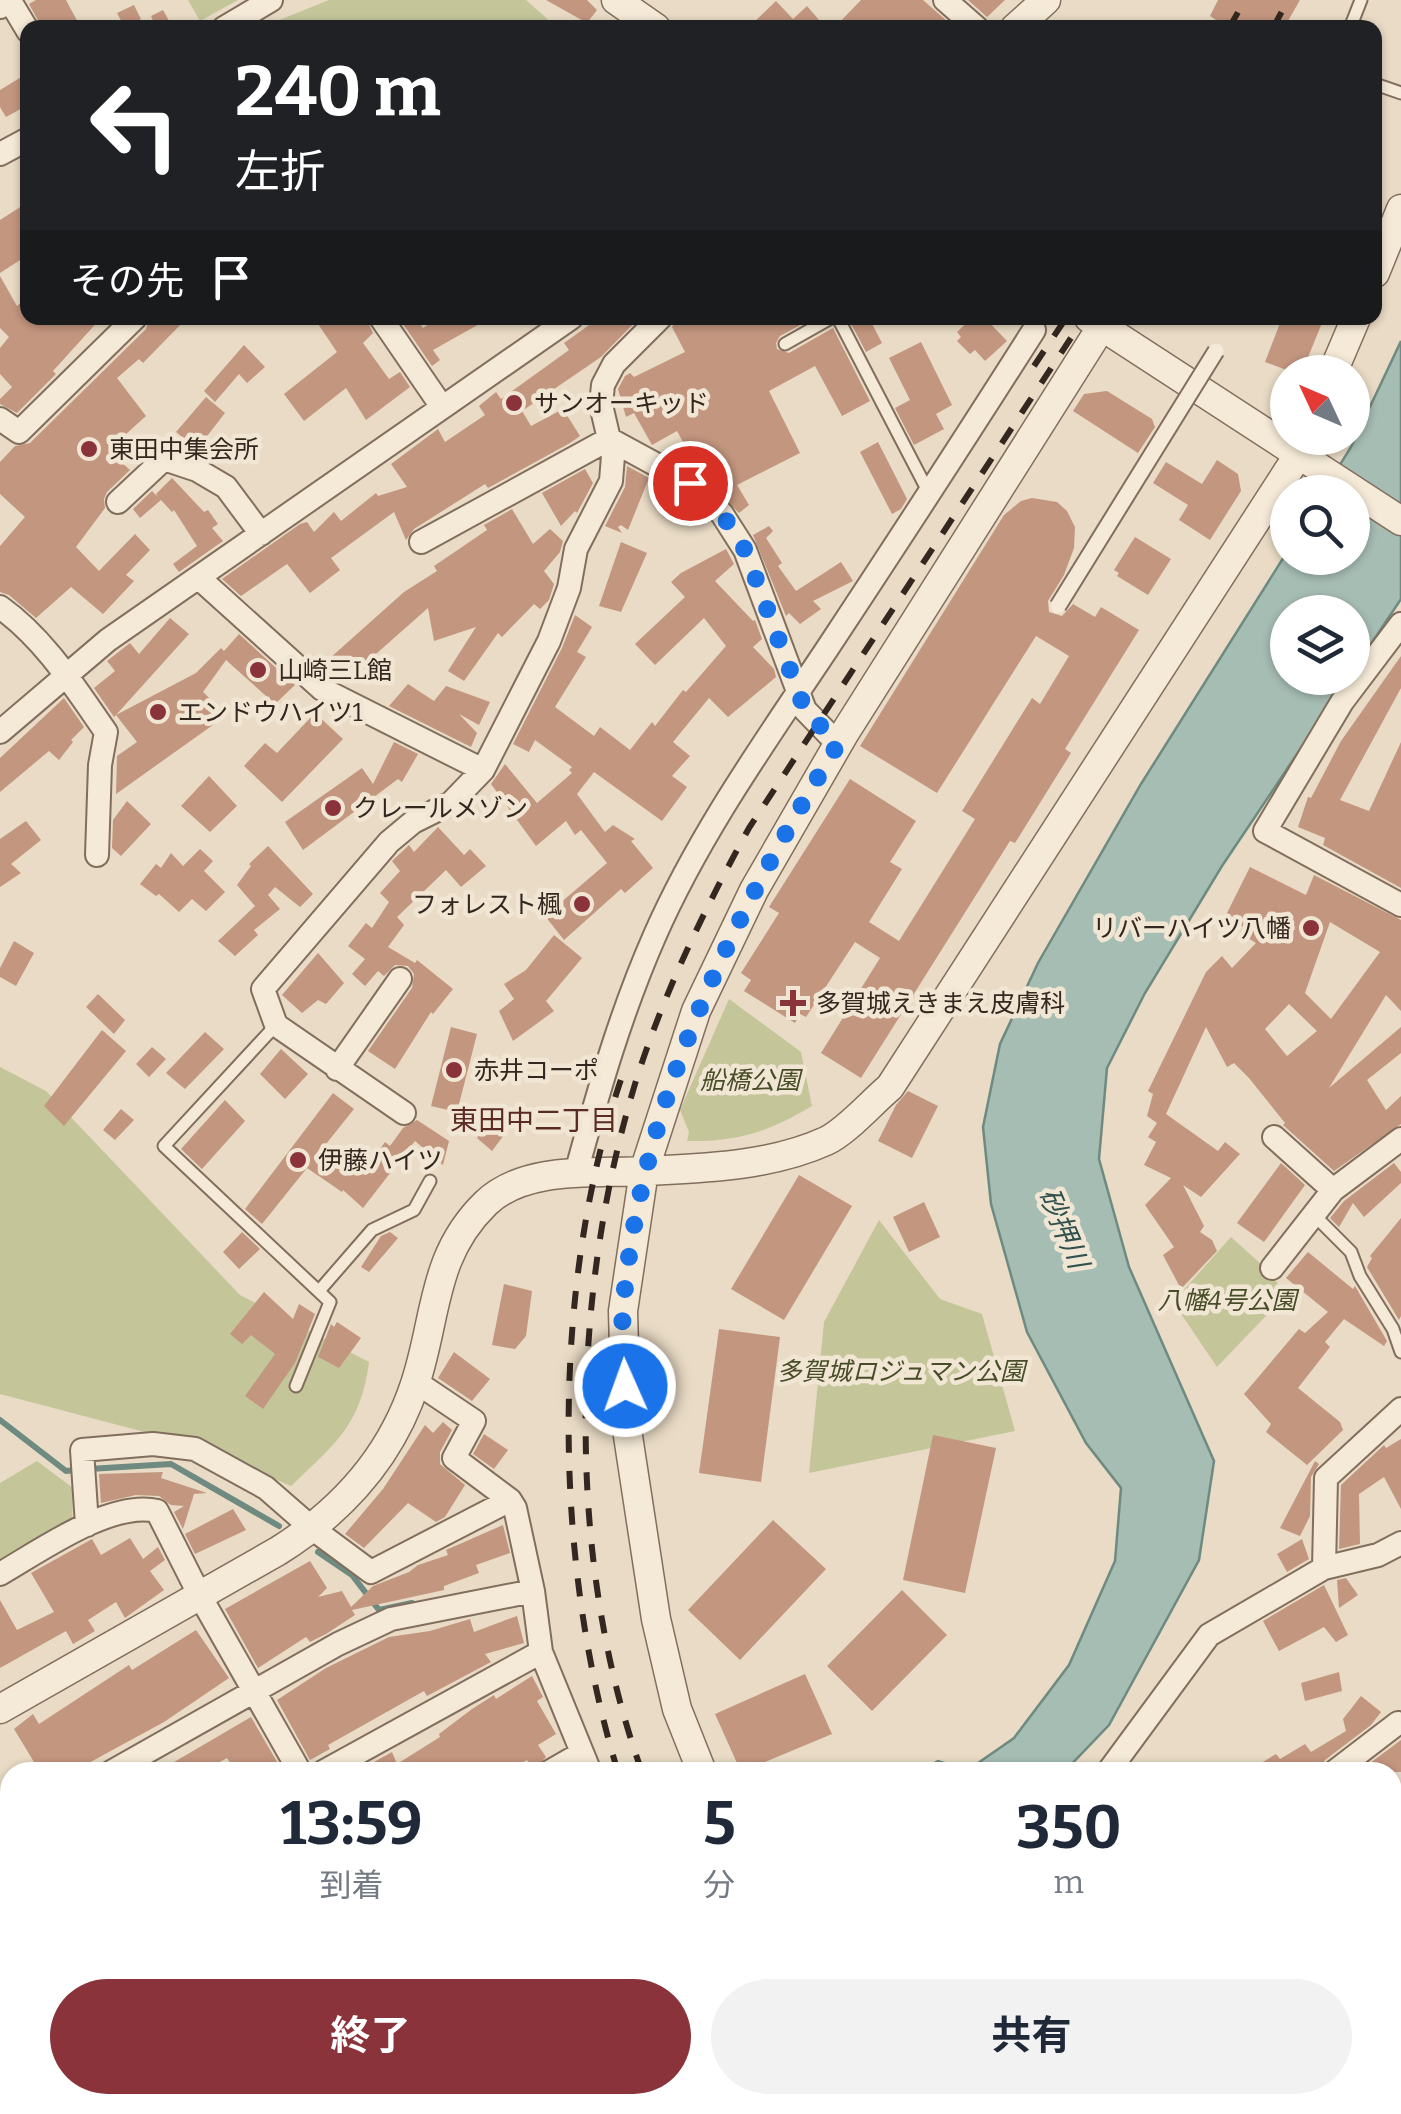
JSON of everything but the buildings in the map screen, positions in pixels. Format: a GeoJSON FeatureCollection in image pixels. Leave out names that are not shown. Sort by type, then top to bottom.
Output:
{"type":"FeatureCollection","features":[{"type":"Feature","properties":{"kind":"street"},"geometry":{"type":"LineString","coordinates":[[0,7],[10,0]]}},
{"type":"Feature","properties":{"kind":"street"},"geometry":{"type":"LineString","coordinates":[[237,20],[271,0]]}},
{"type":"Feature","properties":{"kind":"street"},"geometry":{"type":"LineString","coordinates":[[616,0],[645,20]]}},
{"type":"Feature","properties":{"kind":"street"},"geometry":{"type":"LineString","coordinates":[[945,0],[967,20]]}},
{"type":"Feature","properties":{"kind":"street"},"geometry":{"type":"LineString","coordinates":[[1024,20],[1046,0]]}},
{"type":"Feature","properties":{"kind":"street"},"geometry":{"type":"LineString","coordinates":[[1382,256],[1401,209]]}},
{"type":"Feature","properties":{"kind":"street"},"geometry":{"type":"LineString","coordinates":[[0,419],[18,432],[129,325]]}},
{"type":"Feature","properties":{"kind":"street"},"geometry":{"type":"LineString","coordinates":[[386,325],[442,407]]}},
{"type":"Feature","properties":{"kind":"street"},"geometry":{"type":"LineString","coordinates":[[0,732],[108,640],[562,325]]}},
{"type":"Feature","properties":{"kind":"street"},"geometry":{"type":"LineString","coordinates":[[404,1112],[276,1025],[263,989],[388,842],[413,822],[451,803],[483,770],[549,641],[569,588],[576,549],[611,481],[613,456],[602,405],[603,385],[614,364],[653,325]]}},
{"type":"Feature","properties":{"kind":"street"},"geometry":{"type":"LineString","coordinates":[[698,1762],[677,1709],[656,1620],[626,1423],[622,1311],[644,1171],[696,1011],[726,944],[792,820],[1093,325]]}},
{"type":"Feature","properties":{"kind":"street"},"geometry":{"type":"LineString","coordinates":[[1100,325],[1270,427]]}},
{"type":"Feature","properties":{"kind":"street"},"geometry":{"type":"LineString","coordinates":[[1340,355],[1353,325]]}},
{"type":"Feature","properties":{"kind":"street"},"geometry":{"type":"LineString","coordinates":[[576,1173],[626,1004],[695,854],[749,764],[930,494],[1034,330]]}},
{"type":"Feature","properties":{"kind":"street"},"geometry":{"type":"LineString","coordinates":[[1058,606],[1216,352]]}},
{"type":"Feature","properties":{"kind":"street"},"geometry":{"type":"LineString","coordinates":[[421,542],[609,439]]}},
{"type":"Feature","properties":{"kind":"street"},"geometry":{"type":"LineString","coordinates":[[609,439],[690,483],[722,514],[745,550],[805,710],[838,744]]}},
{"type":"Feature","properties":{"kind":"street"},"geometry":{"type":"LineString","coordinates":[[0,1709],[313,1530],[361,1485],[379,1459],[416,1382],[440,1274],[462,1233],[486,1203],[502,1191],[521,1183],[576,1173],[752,1162],[829,1140],[890,1087],[1296,455]]}},
{"type":"Feature","properties":{"kind":"street"},"geometry":{"type":"LineString","coordinates":[[1310,455],[1324,470],[1401,521]]}},
{"type":"Feature","properties":{"kind":"street"},"geometry":{"type":"LineString","coordinates":[[118,502],[164,459],[197,470],[226,487],[261,534]]}},
{"type":"Feature","properties":{"kind":"street"},"geometry":{"type":"LineString","coordinates":[[199,578],[322,689],[483,770]]}},
{"type":"Feature","properties":{"kind":"street"},"geometry":{"type":"LineString","coordinates":[[0,607],[23,624],[68,677],[106,732],[100,765],[97,855]]}},
{"type":"Feature","properties":{"kind":"street"},"geometry":{"type":"LineString","coordinates":[[1401,624],[1342,702],[1264,831],[1401,905]]}},
{"type":"Feature","properties":{"kind":"street"},"geometry":{"type":"LineString","coordinates":[[337,1069],[400,980]]}},
{"type":"Feature","properties":{"kind":"street"},"geometry":{"type":"LineString","coordinates":[[1274,1137],[1333,1190]]}},
{"type":"Feature","properties":{"kind":"street"},"geometry":{"type":"LineString","coordinates":[[1272,1268],[1333,1190],[1401,1139]]}},
{"type":"Feature","properties":{"kind":"street"},"geometry":{"type":"LineString","coordinates":[[416,1382],[474,1421],[454,1458],[510,1500],[515,1508],[541,1652],[586,1762]]}},
{"type":"Feature","properties":{"kind":"street"},"geometry":{"type":"LineString","coordinates":[[1324,1568],[1326,1478],[1401,1409]]}},
{"type":"Feature","properties":{"kind":"street"},"geometry":{"type":"LineString","coordinates":[[87,1525],[82,1450],[152,1444],[194,1449],[266,1488],[313,1530],[371,1572],[510,1500]]}},
{"type":"Feature","properties":{"kind":"street"},"geometry":{"type":"LineString","coordinates":[[0,1574],[87,1525],[140,1507],[157,1511],[200,1596],[294,1762]]}},
{"type":"Feature","properties":{"kind":"street"},"geometry":{"type":"LineString","coordinates":[[1115,1762],[1210,1635],[1324,1568],[1378,1555],[1401,1543]]}},
{"type":"Feature","properties":{"kind":"street"},"geometry":{"type":"LineString","coordinates":[[129,1762],[338,1644],[390,1619],[533,1591]]}},
{"type":"Feature","properties":{"kind":"street"},"geometry":{"type":"LineString","coordinates":[[342,1762],[541,1652]]}},
{"type":"Feature","properties":{"kind":"street"},"geometry":{"type":"LineString","coordinates":[[1347,1762],[1398,1723]]}},
{"type":"Feature","properties":{"kind":"lane"},"geometry":{"type":"LineString","coordinates":[[785,344],[821,325]]}},
{"type":"Feature","properties":{"kind":"lane"},"geometry":{"type":"LineString","coordinates":[[838,325],[930,494]]}},
{"type":"Feature","properties":{"kind":"lane"},"geometry":{"type":"LineString","coordinates":[[276,1025],[164,1146],[330,1302],[296,1386]]}},
{"type":"Feature","properties":{"kind":"lane"},"geometry":{"type":"LineString","coordinates":[[319,1291],[372,1230],[414,1210],[430,1182]]}},
{"type":"Feature","properties":{"kind":"lane"},"geometry":{"type":"LineString","coordinates":[[1314,1215],[1351,1252],[1360,1276],[1393,1329],[1401,1352]]}},
{"type":"Feature","properties":{"kind":"green space"},"geometry":{"type":"Polygon","coordinates":[[[188,0],[238,0],[202,20],[188,0]]]}},
{"type":"Feature","properties":{"kind":"green space"},"geometry":{"type":"Polygon","coordinates":[[[329,0],[526,0],[548,20],[279,20],[329,0]]]}},
{"type":"Feature","properties":{"kind":"green space","name":"船橋公園"},"geometry":{"type":"Polygon","coordinates":[[[729,999],[801,1052],[812,1106],[752,1134],[687,1141],[689,1132],[680,1110],[729,999]]]}},
{"type":"Feature","properties":{"kind":"green space"},"geometry":{"type":"Polygon","coordinates":[[[0,1067],[46,1091],[240,1295],[369,1362],[360,1402],[344,1432],[291,1486],[194,1445],[0,1394],[0,1067]]]}},
{"type":"Feature","properties":{"kind":"green space","name":"多賀城ロジュマン公園"},"geometry":{"type":"Polygon","coordinates":[[[879,1220],[940,1299],[982,1314],[1015,1431],[809,1473],[824,1322],[879,1220]]]}},
{"type":"Feature","properties":{"kind":"green space","name":"八幡4号公園"},"geometry":{"type":"Polygon","coordinates":[[[1231,1237],[1272,1274],[1285,1296],[1217,1367],[1173,1302],[1231,1237]]]}},
{"type":"Feature","properties":{"kind":"green space"},"geometry":{"type":"Polygon","coordinates":[[[37,1461],[73,1488],[72,1524],[0,1564],[0,1483],[37,1461]]]}},
{"type":"Feature","properties":{"kind":"water","name":"砂押川"},"geometry":{"type":"Polygon","coordinates":[[[1401,341],[1401,599],[1370,646],[1370,595],[1270,595],[1270,695],[1337,695],[1222,866],[1145,993],[1107,1068],[1099,1159],[1129,1267],[1214,1461],[1199,1560],[1109,1725],[1074,1762],[980,1762],[1014,1738],[1069,1665],[1115,1561],[1121,1488],[1086,1443],[1027,1332],[991,1204],[983,1127],[1000,1044],[1038,963],[1141,784],[1273,575],[1370,575],[1370,475],[1334,475],[1346,455],[1370,455],[1370,407],[1401,341]]]}},
{"type":"Feature","properties":{"kind":"waterway"},"geometry":{"type":"LineString","coordinates":[[0,1420],[66,1471],[76,1470]]}},
{"type":"Feature","properties":{"kind":"waterway"},"geometry":{"type":"LineString","coordinates":[[89,1469],[171,1464],[279,1526]]}},
{"type":"Feature","properties":{"kind":"waterway"},"geometry":{"type":"LineString","coordinates":[[318,1552],[352,1575],[379,1610],[412,1603]]}},
{"type":"Feature","properties":{"kind":"railway"},"geometry":{"type":"LineString","coordinates":[[1234,20],[1245,0]]}},
{"type":"Feature","properties":{"kind":"railway"},"geometry":{"type":"LineString","coordinates":[[1277,20],[1288,0]]}},
{"type":"Feature","properties":{"kind":"railway"},"geometry":{"type":"LineString","coordinates":[[1034,366],[1061,325]]}},
{"type":"Feature","properties":{"kind":"railway"},"geometry":{"type":"LineString","coordinates":[[639,1762],[617,1691],[600,1606],[589,1518],[586,1430],[589,1340],[598,1252],[635,1084],[686,953],[749,828],[1079,325]]}},
{"type":"Feature","properties":{"kind":"railway"},"geometry":{"type":"LineString","coordinates":[[615,1762],[596,1689],[581,1602],[571,1511],[569,1419],[572,1327],[583,1237],[600,1150],[625,1068]]}},
{"type":"Feature","properties":{"kind":"place","name":"サンオーキッド"},"geometry":{"type":"Point","coordinates":[514,403]}},
{"type":"Feature","properties":{"kind":"place","name":"東田中集会所"},"geometry":{"type":"Point","coordinates":[89,449]}},
{"type":"Feature","properties":{"kind":"place","name":"山崎三L館"},"geometry":{"type":"Point","coordinates":[258,670]}},
{"type":"Feature","properties":{"kind":"place","name":"エンドウハイツ1"},"geometry":{"type":"Point","coordinates":[158,712]}},
{"type":"Feature","properties":{"kind":"place","name":"クレールメゾン"},"geometry":{"type":"Point","coordinates":[333,808]}},
{"type":"Feature","properties":{"kind":"place","name":"フォレスト楓"},"geometry":{"type":"Point","coordinates":[582,904]}},
{"type":"Feature","properties":{"kind":"place","name":"リバーハイツ八幡"},"geometry":{"type":"Point","coordinates":[1311,928]}},
{"type":"Feature","properties":{"kind":"place","name":"多賀城えきまえ皮膚科"},"geometry":{"type":"Point","coordinates":[793,1003]}},
{"type":"Feature","properties":{"kind":"place","name":"赤井コーポ"},"geometry":{"type":"Point","coordinates":[454,1070]}},
{"type":"Feature","properties":{"kind":"place","name":"伊藤ハイツ"},"geometry":{"type":"Point","coordinates":[298,1160]}},
{"type":"Feature","properties":{"kind":"district","name":"東田中二丁目"},"geometry":{"type":"Point","coordinates":[534,1120]}},
{"type":"Feature","properties":{"kind":"route"},"geometry":{"type":"LineString","coordinates":[[625,1386],[622,1311],[644,1171],[658,1124],[696,1011],[726,944],[792,820],[838,744],[805,710],[745,550],[722,514],[690,483]]}}]}
